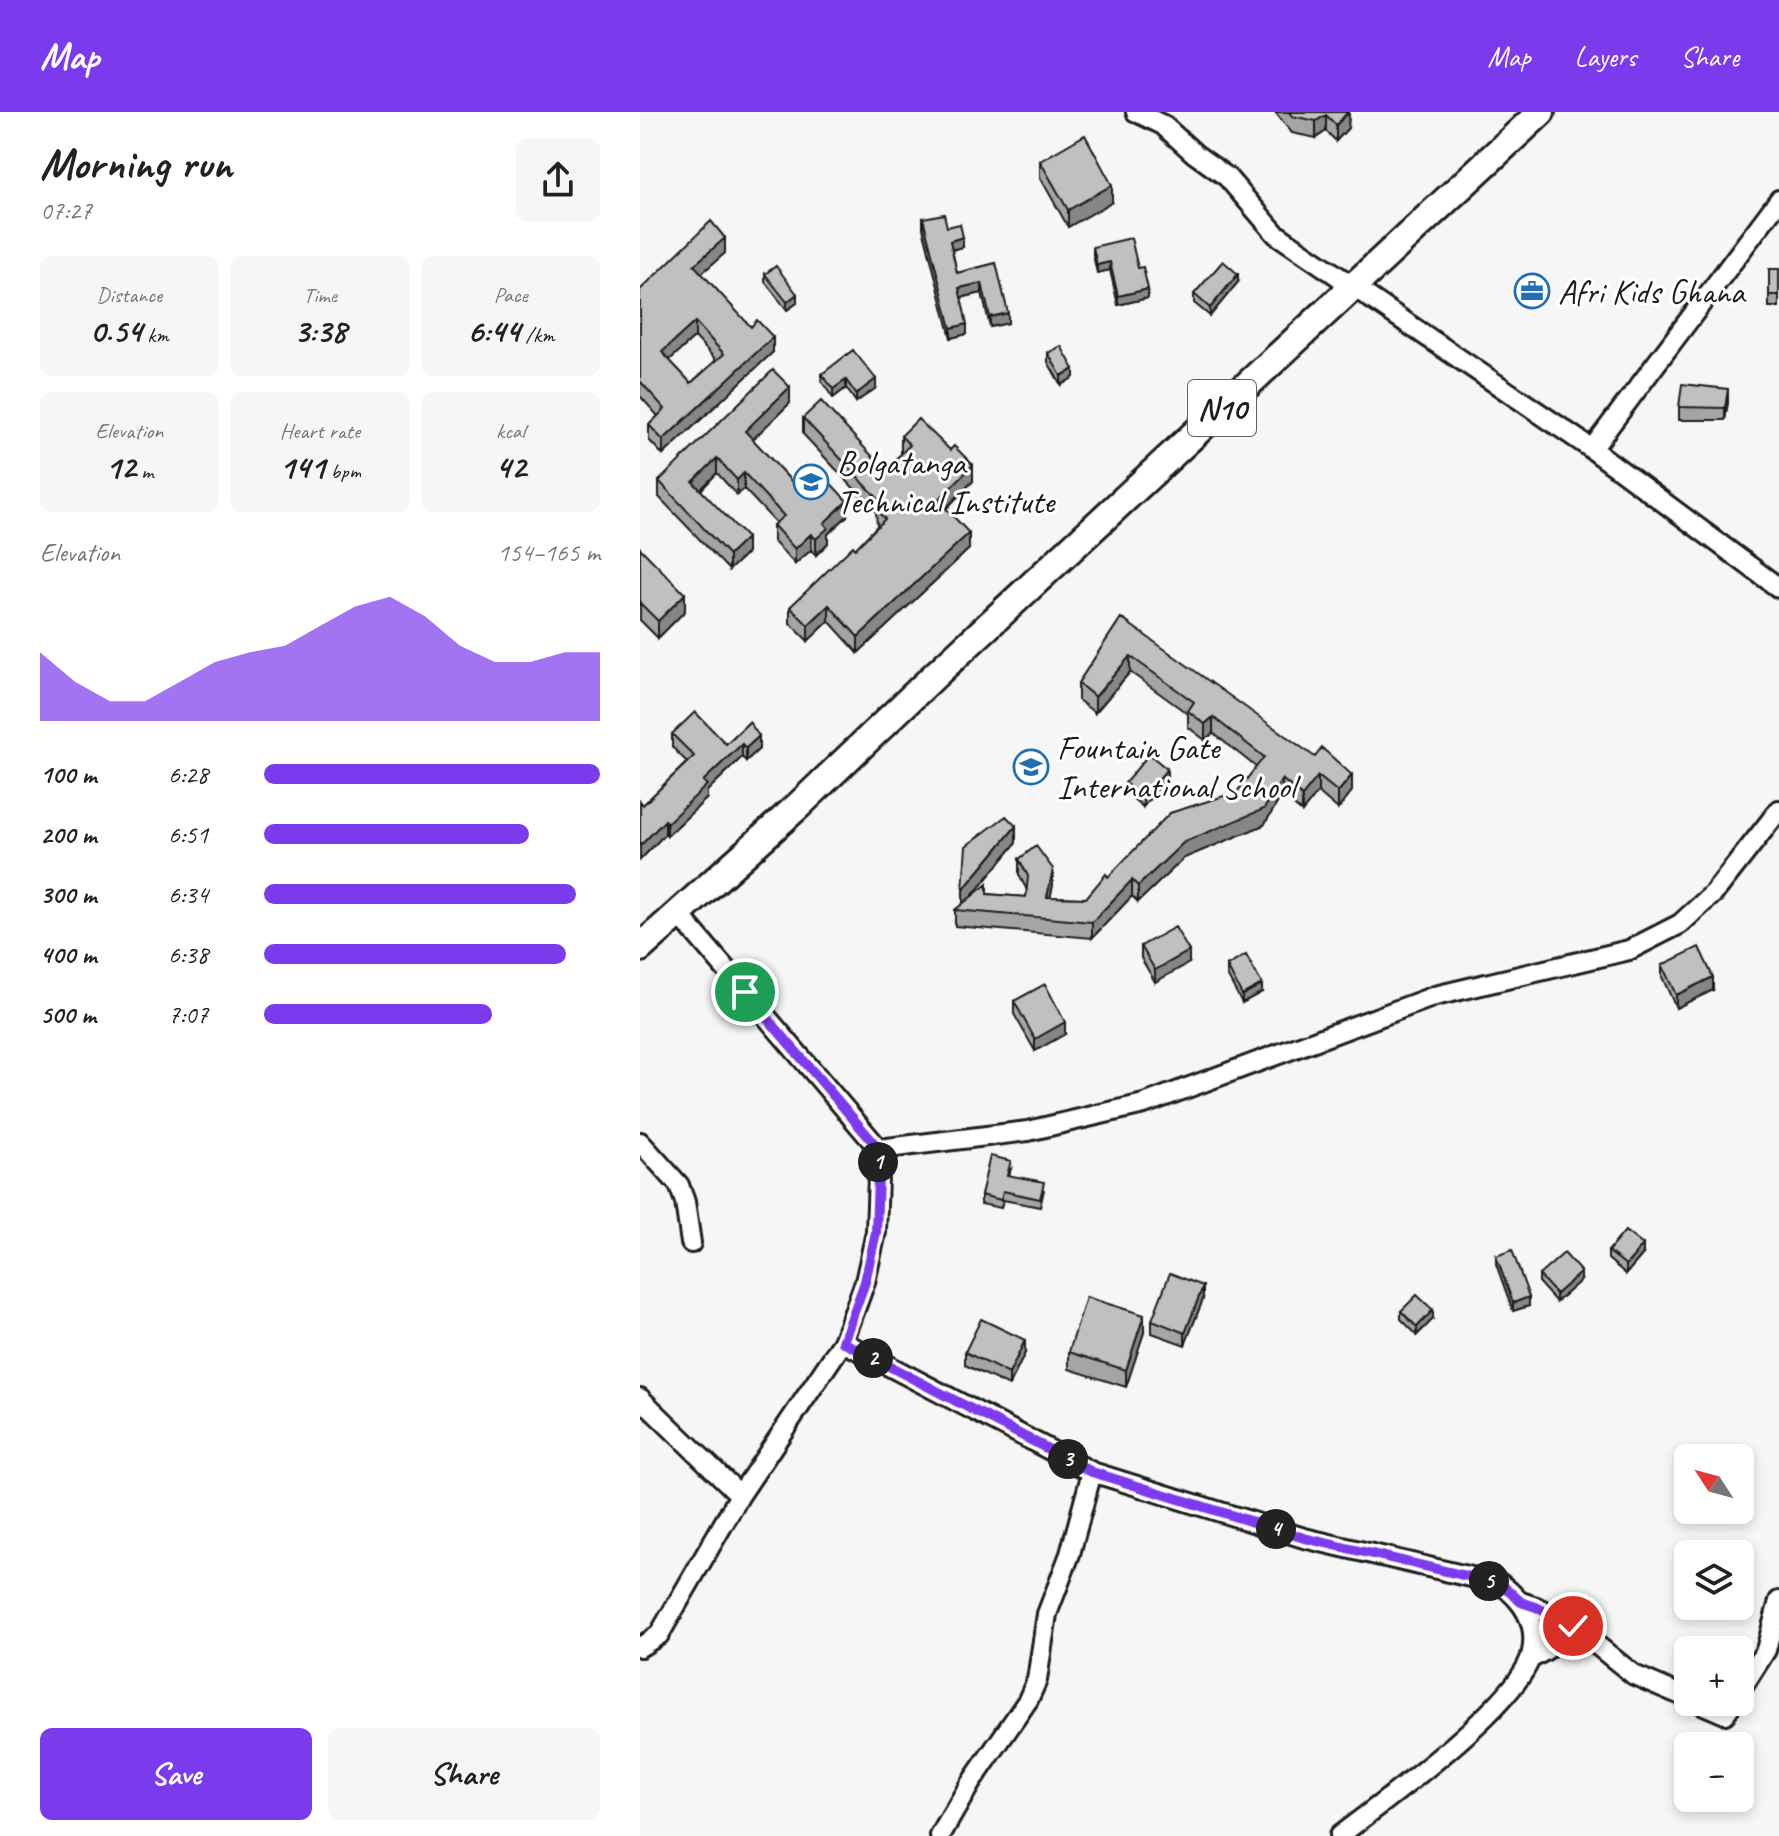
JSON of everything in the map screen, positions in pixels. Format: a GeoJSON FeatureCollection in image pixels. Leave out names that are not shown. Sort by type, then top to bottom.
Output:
{"type":"FeatureCollection","features":[{"type":"Feature","properties":{"kind":"highway","name":"N10"},"geometry":{"type":"LineString","coordinates":[[640,948],[799,805],[1541,112]]}},
{"type":"Feature","properties":{"kind":"street"},"geometry":{"type":"LineString","coordinates":[[1136,112],[1165,118],[1195,154],[1227,177],[1276,234],[1592,449],[1779,588]]}},
{"type":"Feature","properties":{"kind":"street"},"geometry":{"type":"LineString","coordinates":[[1592,449],[1773,222],[1779,200]]}},
{"type":"Feature","properties":{"kind":"street"},"geometry":{"type":"LineString","coordinates":[[879,1149],[1028,1131],[1144,1104],[1435,996],[1629,950],[1680,924],[1714,893],[1779,810]]}},
{"type":"Feature","properties":{"kind":"street"},"geometry":{"type":"LineString","coordinates":[[640,1647],[659,1635],[740,1495],[843,1342],[865,1282],[876,1232],[879,1149],[678,913]]}},
{"type":"Feature","properties":{"kind":"street"},"geometry":{"type":"LineString","coordinates":[[640,1142],[679,1185],[685,1202],[691,1243]]}},
{"type":"Feature","properties":{"kind":"street"},"geometry":{"type":"LineString","coordinates":[[843,1342],[1092,1472],[1304,1538],[1501,1584],[1521,1602],[1531,1620],[1532,1653],[1507,1696],[1417,1776],[1339,1836]]}},
{"type":"Feature","properties":{"kind":"street"},"geometry":{"type":"LineString","coordinates":[[640,1398],[740,1495]]}},
{"type":"Feature","properties":{"kind":"street"},"geometry":{"type":"LineString","coordinates":[[940,1836],[970,1784],[1028,1700],[1037,1680],[1047,1614],[1070,1554],[1092,1472]]}},
{"type":"Feature","properties":{"kind":"street"},"geometry":{"type":"LineString","coordinates":[[1754,1669],[1766,1650],[1779,1601]]}},
{"type":"Feature","properties":{"kind":"street"},"geometry":{"type":"LineString","coordinates":[[1521,1602],[1573,1626],[1634,1675],[1674,1692]]}},
{"type":"Feature","properties":{"kind":"street"},"geometry":{"type":"LineString","coordinates":[[1530,1659],[1546,1650],[1573,1626]]}},
{"type":"Feature","properties":{"kind":"building"},"geometry":{"type":"Polygon","coordinates":[[[1289,112],[1348,112],[1336,125],[1326,115],[1316,121],[1292,116],[1289,112]]]}},
{"type":"Feature","properties":{"kind":"building"},"geometry":{"type":"Polygon","coordinates":[[[1085,135],[1112,185],[1068,210],[1040,161],[1085,135]]]}},
{"type":"Feature","properties":{"kind":"building"},"geometry":{"type":"Polygon","coordinates":[[[944,214],[947,227],[960,224],[963,237],[950,241],[957,273],[996,263],[1008,313],[990,317],[982,283],[959,288],[967,324],[951,328],[923,218],[944,214]]]}},
{"type":"Feature","properties":{"kind":"building"},"geometry":{"type":"Polygon","coordinates":[[[711,221],[725,238],[694,265],[751,327],[757,320],[773,337],[663,440],[649,425],[665,409],[640,381],[640,290],[711,221]],[[695,322],[662,352],[691,383],[724,354],[695,322]]]}},
{"type":"Feature","properties":{"kind":"building"},"geometry":{"type":"Polygon","coordinates":[[[1131,238],[1138,268],[1143,267],[1148,289],[1118,296],[1110,262],[1097,265],[1093,247],[1131,238]]]}},
{"type":"Feature","properties":{"kind":"building"},"geometry":{"type":"Polygon","coordinates":[[[1223,261],[1238,274],[1210,308],[1194,294],[1223,261]]]}},
{"type":"Feature","properties":{"kind":"building"},"geometry":{"type":"Polygon","coordinates":[[[776,266],[797,294],[787,302],[765,274],[776,266]]]}},
{"type":"Feature","properties":{"kind":"building"},"geometry":{"type":"Polygon","coordinates":[[[1769,269],[1779,269],[1779,295],[1769,295],[1769,269]]]}},
{"type":"Feature","properties":{"kind":"building"},"geometry":{"type":"Polygon","coordinates":[[[1061,346],[1074,369],[1061,376],[1048,353],[1061,346]]]}},
{"type":"Feature","properties":{"kind":"building"},"geometry":{"type":"Polygon","coordinates":[[[853,350],[876,379],[856,394],[846,380],[833,389],[822,374],[853,350]]]}},
{"type":"Feature","properties":{"kind":"building"},"geometry":{"type":"Polygon","coordinates":[[[773,370],[790,387],[745,431],[805,496],[825,477],[847,501],[824,523],[828,528],[816,539],[811,534],[795,549],[773,525],[784,516],[744,473],[737,480],[717,458],[693,482],[747,538],[729,555],[659,481],[773,370]]]}},
{"type":"Feature","properties":{"kind":"building"},"geometry":{"type":"Polygon","coordinates":[[[1682,384],[1728,389],[1725,408],[1679,407],[1682,384]]]}},
{"type":"Feature","properties":{"kind":"building"},"geometry":{"type":"Polygon","coordinates":[[[821,401],[885,470],[910,445],[901,436],[918,419],[950,450],[954,446],[973,465],[938,500],[969,533],[858,637],[829,605],[808,625],[790,607],[885,519],[876,510],[883,504],[803,418],[821,401]]]}},
{"type":"Feature","properties":{"kind":"building"},"geometry":{"type":"Polygon","coordinates":[[[640,548],[685,594],[658,621],[640,603],[640,548]]]}},
{"type":"Feature","properties":{"kind":"building"},"geometry":{"type":"Polygon","coordinates":[[[1121,618],[1315,757],[1322,748],[1352,775],[1338,792],[1318,776],[1302,796],[1282,779],[1264,809],[1184,842],[1138,886],[1132,880],[1092,922],[955,910],[987,884],[987,894],[1026,897],[1028,876],[1019,859],[1036,846],[1053,869],[1047,897],[1086,898],[1106,874],[1108,877],[1170,813],[1237,792],[1264,757],[1213,717],[1205,724],[1188,711],[1194,702],[1130,656],[1095,697],[1078,683],[1121,618]]]}},
{"type":"Feature","properties":{"kind":"building"},"geometry":{"type":"Polygon","coordinates":[[[695,712],[726,744],[749,722],[759,736],[746,748],[742,744],[703,781],[707,785],[640,846],[640,801],[643,805],[694,756],[672,734],[695,712]]]}},
{"type":"Feature","properties":{"kind":"building"},"geometry":{"type":"Polygon","coordinates":[[[1149,754],[1167,769],[1143,798],[1125,783],[1149,754]]]}},
{"type":"Feature","properties":{"kind":"building"},"geometry":{"type":"Polygon","coordinates":[[[1006,816],[1016,826],[963,890],[966,846],[1006,816]]]}},
{"type":"Feature","properties":{"kind":"building"},"geometry":{"type":"Polygon","coordinates":[[[1175,927],[1189,951],[1155,970],[1141,946],[1175,927]]]}},
{"type":"Feature","properties":{"kind":"building"},"geometry":{"type":"Polygon","coordinates":[[[1699,947],[1713,977],[1676,995],[1662,965],[1699,947]]]}},
{"type":"Feature","properties":{"kind":"building"},"geometry":{"type":"Polygon","coordinates":[[[1246,955],[1262,984],[1242,995],[1227,966],[1246,955]]]}},
{"type":"Feature","properties":{"kind":"building"},"geometry":{"type":"Polygon","coordinates":[[[1045,984],[1065,1022],[1035,1039],[1014,1001],[1045,984]]]}},
{"type":"Feature","properties":{"kind":"building"},"geometry":{"type":"Polygon","coordinates":[[[990,1156],[1011,1161],[1007,1175],[1044,1182],[1040,1199],[1003,1191],[1001,1200],[981,1195],[990,1156]]]}},
{"type":"Feature","properties":{"kind":"building"},"geometry":{"type":"Polygon","coordinates":[[[1625,1231],[1643,1245],[1626,1265],[1608,1251],[1625,1231]]]}},
{"type":"Feature","properties":{"kind":"building"},"geometry":{"type":"Polygon","coordinates":[[[1512,1250],[1529,1297],[1513,1303],[1496,1256],[1512,1250]]]}},
{"type":"Feature","properties":{"kind":"building"},"geometry":{"type":"Polygon","coordinates":[[[1564,1253],[1581,1272],[1556,1294],[1539,1275],[1564,1253]]]}},
{"type":"Feature","properties":{"kind":"building"},"geometry":{"type":"Polygon","coordinates":[[[1170,1273],[1203,1286],[1185,1333],[1152,1320],[1170,1273]]]}},
{"type":"Feature","properties":{"kind":"building"},"geometry":{"type":"Polygon","coordinates":[[[1417,1295],[1433,1310],[1417,1327],[1401,1311],[1417,1295]]]}},
{"type":"Feature","properties":{"kind":"building"},"geometry":{"type":"Polygon","coordinates":[[[1086,1297],[1144,1315],[1126,1370],[1069,1352],[1086,1297]]]}},
{"type":"Feature","properties":{"kind":"building"},"geometry":{"type":"Polygon","coordinates":[[[981,1319],[1025,1340],[1009,1374],[965,1352],[981,1319]]]}},
{"type":"Feature","properties":{"kind":"place","name":"Afri Kids Ghana"},"geometry":{"type":"Point","coordinates":[1532,291]}},
{"type":"Feature","properties":{"kind":"place","name":"Bolgatanga Technical Institute"},"geometry":{"type":"Point","coordinates":[811,482]}},
{"type":"Feature","properties":{"kind":"place","name":"Fountain Gate International School"},"geometry":{"type":"Point","coordinates":[1031,767]}},
{"type":"Feature","properties":{"kind":"route"},"geometry":{"type":"LineString","coordinates":[[745,992],[879,1149],[876,1232],[865,1282],[843,1342],[1092,1472],[1304,1538],[1501,1584],[1521,1602],[1573,1626]]}}]}
